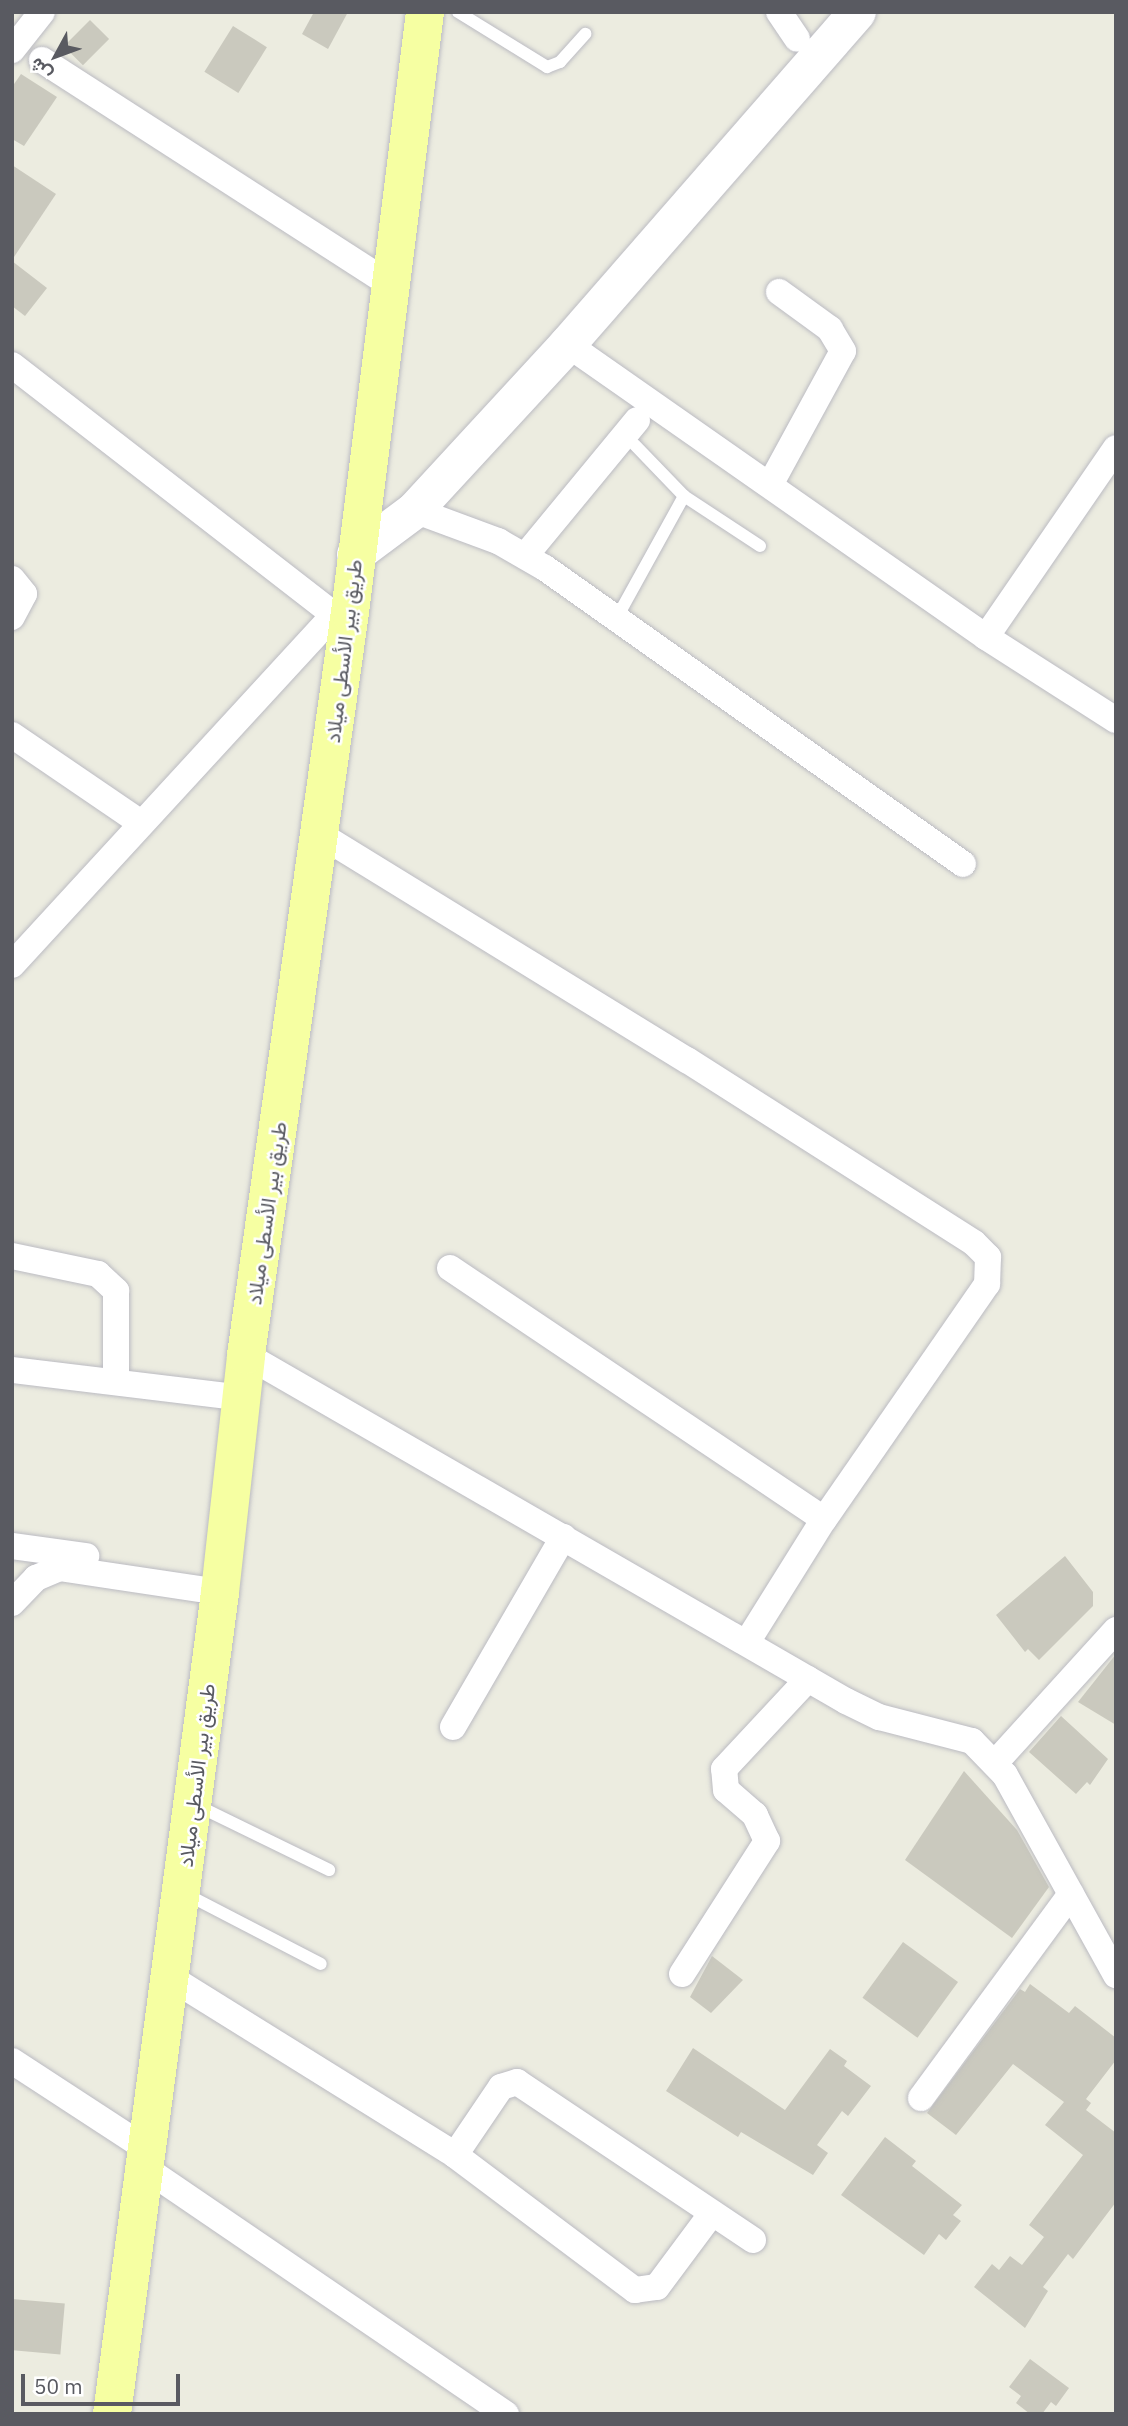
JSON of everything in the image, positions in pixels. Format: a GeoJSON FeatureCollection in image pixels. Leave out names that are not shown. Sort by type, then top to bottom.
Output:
{"type":"FeatureCollection","features":[{"type":"Feature","properties":{"kind":"main road","name":"طريق بير الأسطى ميلاد"},"geometry":{"type":"LineString","coordinates":[[112,2414],[220,1592],[246,1355],[319,834],[342,614],[355,555],[425,12]]}},
{"type":"Feature","properties":{"kind":"main road"},"geometry":{"type":"LineString","coordinates":[[355,555],[414,510],[567,344],[857,12]]}},
{"type":"Feature","properties":{"kind":"street"},"geometry":{"type":"LineString","coordinates":[[12,50],[42,12]]}},
{"type":"Feature","properties":{"kind":"street"},"geometry":{"type":"LineString","coordinates":[[779,12],[797,39]]}},
{"type":"Feature","properties":{"kind":"street"},"geometry":{"type":"LineString","coordinates":[[42,60],[389,284]]}},
{"type":"Feature","properties":{"kind":"street"},"geometry":{"type":"LineString","coordinates":[[771,483],[843,351],[830,329],[779,292]]}},
{"type":"Feature","properties":{"kind":"street"},"geometry":{"type":"LineString","coordinates":[[567,344],[771,483],[986,637],[1116,720]]}},
{"type":"Feature","properties":{"kind":"street"},"geometry":{"type":"LineString","coordinates":[[12,365],[342,614],[141,823],[12,965]]}},
{"type":"Feature","properties":{"kind":"street"},"geometry":{"type":"LineString","coordinates":[[525,556],[636,433]]}},
{"type":"Feature","properties":{"kind":"street"},"geometry":{"type":"LineString","coordinates":[[986,637],[1116,449]]}},
{"type":"Feature","properties":{"kind":"street"},"geometry":{"type":"LineString","coordinates":[[414,510],[525,556],[963,864]]}},
{"type":"Feature","properties":{"kind":"street"},"geometry":{"type":"LineString","coordinates":[[12,579],[24,594],[12,617]]}},
{"type":"Feature","properties":{"kind":"street"},"geometry":{"type":"LineString","coordinates":[[12,735],[141,823]]}},
{"type":"Feature","properties":{"kind":"street"},"geometry":{"type":"LineString","coordinates":[[319,834],[710,1074],[974,1243],[988,1257],[987,1284],[824,1519],[747,1642]]}},
{"type":"Feature","properties":{"kind":"street"},"geometry":{"type":"LineString","coordinates":[[12,1256],[99,1274],[116,1291],[116,1382]]}},
{"type":"Feature","properties":{"kind":"street"},"geometry":{"type":"LineString","coordinates":[[450,1268],[824,1519]]}},
{"type":"Feature","properties":{"kind":"street"},"geometry":{"type":"LineString","coordinates":[[246,1355],[878,1717],[972,1741],[995,1763],[1116,1975]]}},
{"type":"Feature","properties":{"kind":"street"},"geometry":{"type":"LineString","coordinates":[[12,1370],[242,1398]]}},
{"type":"Feature","properties":{"kind":"street"},"geometry":{"type":"LineString","coordinates":[[453,1727],[563,1536]]}},
{"type":"Feature","properties":{"kind":"street"},"geometry":{"type":"LineString","coordinates":[[12,1546],[123,1561],[149,1570],[161,1582]]}},
{"type":"Feature","properties":{"kind":"street"},"geometry":{"type":"LineString","coordinates":[[12,1603],[36,1578],[59,1568],[220,1592]]}},
{"type":"Feature","properties":{"kind":"street"},"geometry":{"type":"LineString","coordinates":[[995,1763],[1116,1630]]}},
{"type":"Feature","properties":{"kind":"street"},"geometry":{"type":"LineString","coordinates":[[682,1974],[767,1841],[755,1815],[726,1790],[724,1769],[808,1679]]}},
{"type":"Feature","properties":{"kind":"street"},"geometry":{"type":"LineString","coordinates":[[921,2098],[1071,1894]]}},
{"type":"Feature","properties":{"kind":"street"},"geometry":{"type":"LineString","coordinates":[[170,1978],[455,2155],[635,2290],[657,2287],[712,2213]]}},
{"type":"Feature","properties":{"kind":"street"},"geometry":{"type":"LineString","coordinates":[[12,2061],[506,2414]]}},
{"type":"Feature","properties":{"kind":"street"},"geometry":{"type":"LineString","coordinates":[[455,2155],[501,2087],[517,2082],[753,2240]]}},
{"type":"Feature","properties":{"kind":"lane"},"geometry":{"type":"LineString","coordinates":[[458,12],[547,66],[560,62],[585,34]]}},
{"type":"Feature","properties":{"kind":"lane"},"geometry":{"type":"LineString","coordinates":[[636,433],[684,496],[760,546]]}},
{"type":"Feature","properties":{"kind":"lane"},"geometry":{"type":"LineString","coordinates":[[614,621],[684,496]]}},
{"type":"Feature","properties":{"kind":"lane"},"geometry":{"type":"LineString","coordinates":[[193,1803],[329,1870]]}},
{"type":"Feature","properties":{"kind":"lane"},"geometry":{"type":"LineString","coordinates":[[181,1892],[321,1964]]}},
{"type":"Feature","properties":{"kind":"building"},"geometry":{"type":"Polygon","coordinates":[[[314,12],[348,12],[328,49],[302,34],[314,12]]]}},
{"type":"Feature","properties":{"kind":"building"},"geometry":{"type":"Polygon","coordinates":[[[90,20],[109,39],[83,65],[64,46],[90,20]]]}},
{"type":"Feature","properties":{"kind":"building"},"geometry":{"type":"Polygon","coordinates":[[[233,26],[267,47],[238,93],[204,72],[233,26]]]}},
{"type":"Feature","properties":{"kind":"building"},"geometry":{"type":"Polygon","coordinates":[[[21,74],[57,97],[24,146],[12,139],[12,87],[21,74]]]}},
{"type":"Feature","properties":{"kind":"building"},"geometry":{"type":"Polygon","coordinates":[[[12,165],[56,194],[12,260],[12,165]]]}},
{"type":"Feature","properties":{"kind":"building"},"geometry":{"type":"Polygon","coordinates":[[[12,261],[47,288],[25,316],[12,306],[12,261]]]}},
{"type":"Feature","properties":{"kind":"building"},"geometry":{"type":"Polygon","coordinates":[[[1065,1556],[1093,1592],[1093,1606],[1039,1660],[1028,1649],[1025,1652],[996,1615],[1065,1556]]]}},
{"type":"Feature","properties":{"kind":"building"},"geometry":{"type":"Polygon","coordinates":[[[1116,1654],[1116,1725],[1078,1702],[1116,1654]]]}},
{"type":"Feature","properties":{"kind":"building"},"geometry":{"type":"Polygon","coordinates":[[[1061,1716],[1108,1759],[1090,1785],[1087,1782],[1076,1794],[1029,1752],[1061,1716]]]}},
{"type":"Feature","properties":{"kind":"building"},"geometry":{"type":"Polygon","coordinates":[[[964,1771],[1017,1830],[1049,1887],[1012,1938],[905,1860],[964,1771]]]}},
{"type":"Feature","properties":{"kind":"building"},"geometry":{"type":"Polygon","coordinates":[[[903,1942],[958,1982],[917,2038],[862,1998],[903,1942]]]}},
{"type":"Feature","properties":{"kind":"building"},"geometry":{"type":"Polygon","coordinates":[[[712,1956],[743,1980],[711,2013],[690,1997],[712,1956]]]}},
{"type":"Feature","properties":{"kind":"building"},"geometry":{"type":"Polygon","coordinates":[[[1030,1984],[1069,2013],[1075,2006],[1116,2038],[1116,2060],[1086,2099],[1091,2103],[1086,2110],[1116,2133],[1116,2202],[1073,2259],[1068,2254],[1043,2287],[1048,2291],[1025,2328],[974,2287],[992,2264],[999,2270],[1010,2256],[1022,2265],[1044,2237],[1029,2225],[1083,2155],[1045,2125],[1064,2102],[1013,2064],[956,2135],[927,2113],[1020,1989],[1025,1992],[1030,1984]]]}},
{"type":"Feature","properties":{"kind":"building"},"geometry":{"type":"Polygon","coordinates":[[[693,2048],[785,2110],[830,2049],[847,2061],[844,2066],[871,2086],[848,2116],[842,2111],[817,2145],[828,2153],[813,2175],[741,2132],[738,2137],[666,2091],[693,2048]]]}},
{"type":"Feature","properties":{"kind":"building"},"geometry":{"type":"Polygon","coordinates":[[[885,2137],[916,2161],[912,2166],[962,2205],[953,2215],[961,2221],[946,2240],[939,2234],[924,2255],[841,2195],[885,2137]]]}},
{"type":"Feature","properties":{"kind":"building"},"geometry":{"type":"Polygon","coordinates":[[[12,2299],[65,2304],[60,2354],[12,2350],[12,2299]]]}},
{"type":"Feature","properties":{"kind":"building"},"geometry":{"type":"Polygon","coordinates":[[[1030,2359],[1069,2388],[1056,2406],[1051,2402],[1042,2414],[1030,2414],[1016,2403],[1021,2396],[1009,2387],[1030,2359]]]}}]}
